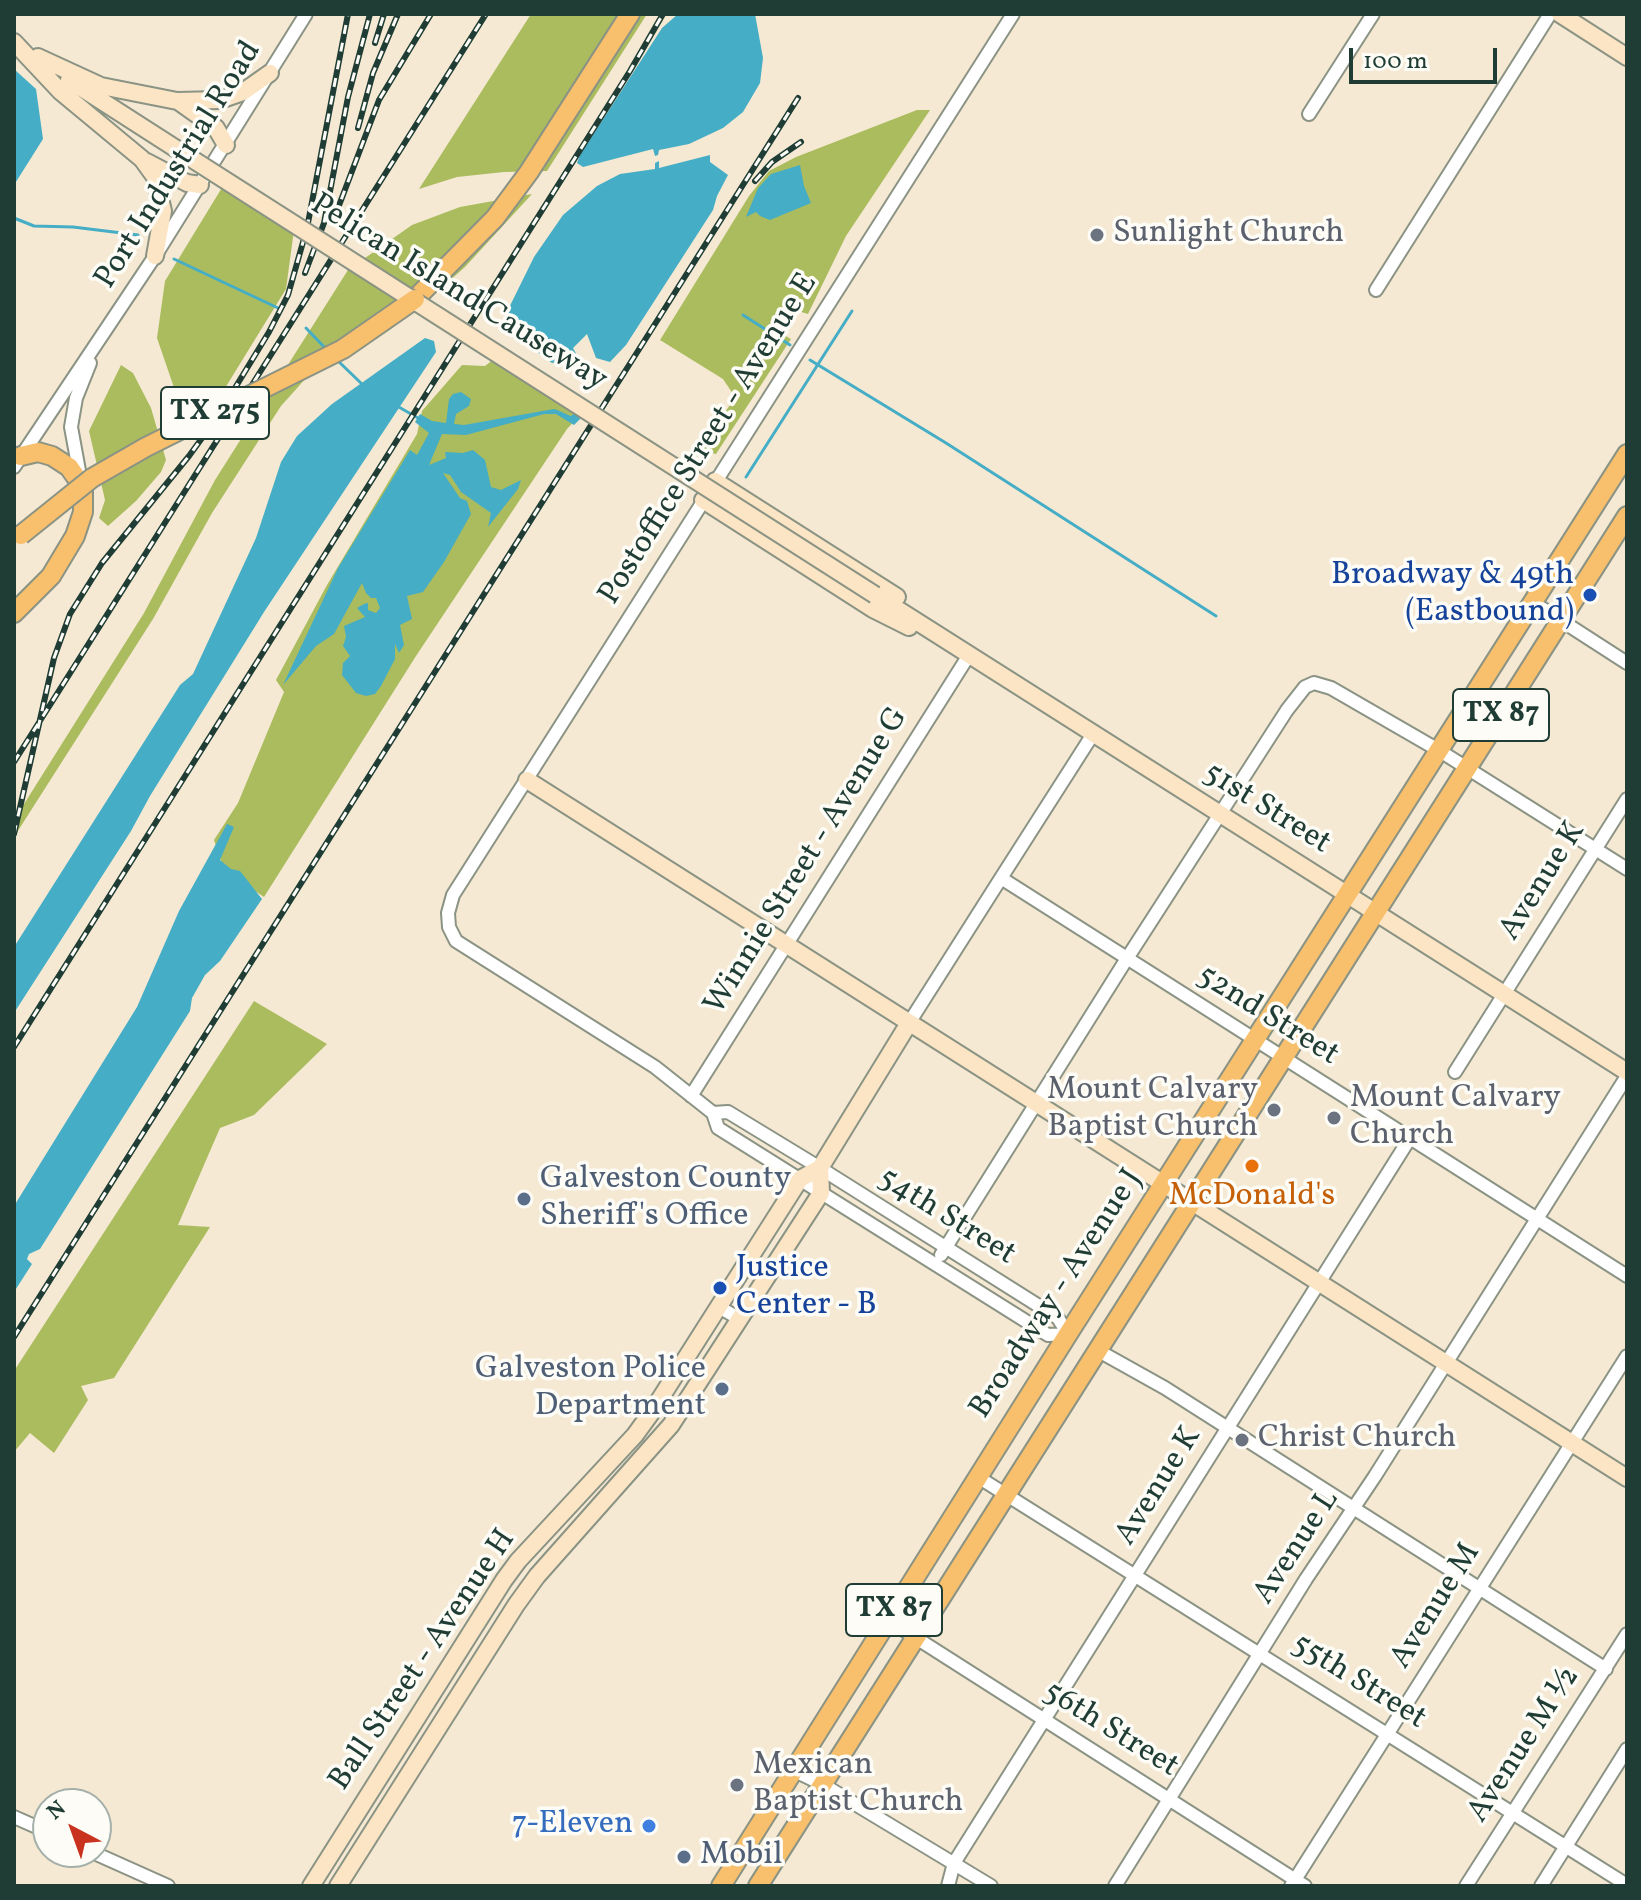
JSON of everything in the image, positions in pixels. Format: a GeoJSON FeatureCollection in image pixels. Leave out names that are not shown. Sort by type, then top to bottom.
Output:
{"type":"FeatureCollection","features":[{"type":"Feature","properties":{"kind":"main road","name":"TX 275"},"geometry":{"type":"LineString","coordinates":[[17,538],[92,478],[146,447],[343,349],[415,299],[495,218],[529,172],[630,14]]}},
{"type":"Feature","properties":{"kind":"main road"},"geometry":{"type":"LineString","coordinates":[[1560,14],[1627,57]]}},
{"type":"Feature","properties":{"kind":"main road"},"geometry":{"type":"LineString","coordinates":[[14,40],[60,91],[142,159],[187,183],[200,185]]}},
{"type":"Feature","properties":{"kind":"main road","name":"Pelican Island Causeway"},"geometry":{"type":"LineString","coordinates":[[14,40],[95,98],[415,299],[875,595]]}},
{"type":"Feature","properties":{"kind":"main road"},"geometry":{"type":"LineString","coordinates":[[38,57],[101,86],[177,101],[220,100],[243,92],[270,73]]}},
{"type":"Feature","properties":{"kind":"main road"},"geometry":{"type":"LineString","coordinates":[[177,101],[216,128],[226,145]]}},
{"type":"Feature","properties":{"kind":"main road"},"geometry":{"type":"LineString","coordinates":[[142,159],[155,177],[163,211],[155,256]]}},
{"type":"Feature","properties":{"kind":"main road"},"geometry":{"type":"LineString","coordinates":[[14,613],[51,576],[75,536],[83,512],[83,487],[69,467],[52,456],[38,452],[18,462]]}},
{"type":"Feature","properties":{"kind":"main road","name":"Broadway - Avenue J"},"geometry":{"type":"LineString","coordinates":[[721,1886],[1068,1334],[1626,459]]}},
{"type":"Feature","properties":{"kind":"main road"},"geometry":{"type":"LineString","coordinates":[[715,481],[907,603],[949,642]]}},
{"type":"Feature","properties":{"kind":"main road"},"geometry":{"type":"LineString","coordinates":[[703,500],[873,609],[906,626],[949,642]]}},
{"type":"Feature","properties":{"kind":"main road","name":"Broadway - Avenue J"},"geometry":{"type":"LineString","coordinates":[[758,1886],[1627,516]]}},
{"type":"Feature","properties":{"kind":"main road","name":"51st Street"},"geometry":{"type":"LineString","coordinates":[[875,595],[1627,1074]]}},
{"type":"Feature","properties":{"kind":"main road"},"geometry":{"type":"LineString","coordinates":[[527,780],[1627,1478]]}},
{"type":"Feature","properties":{"kind":"main road","name":"Ball Street - Avenue H"},"geometry":{"type":"LineString","coordinates":[[311,1886],[518,1561],[651,1413],[800,1179],[820,1168],[909,1023]]}},
{"type":"Feature","properties":{"kind":"main road"},"geometry":{"type":"LineString","coordinates":[[820,1168],[821,1193]]}},
{"type":"Feature","properties":{"kind":"main road","name":"Ball Street - Avenue H"},"geometry":{"type":"LineString","coordinates":[[338,1886],[537,1576],[671,1425],[821,1193]]}},
{"type":"Feature","properties":{"kind":"main road"},"geometry":{"type":"LineString","coordinates":[[1068,1334],[1097,1350]]}},
{"type":"Feature","properties":{"kind":"main road"},"geometry":{"type":"LineString","coordinates":[[376,1783],[395,1794]]}},
{"type":"Feature","properties":{"kind":"street","name":"Port Industrial Road"},"geometry":{"type":"LineString","coordinates":[[18,462],[155,256],[306,14]]}},
{"type":"Feature","properties":{"kind":"street","name":"Postoffice Street - Avenue E"},"geometry":{"type":"LineString","coordinates":[[453,895],[1013,14]]}},
{"type":"Feature","properties":{"kind":"street"},"geometry":{"type":"LineString","coordinates":[[1309,114],[1373,14]]}},
{"type":"Feature","properties":{"kind":"street"},"geometry":{"type":"LineString","coordinates":[[1376,290],[1550,14]]}},
{"type":"Feature","properties":{"kind":"street","name":"Port Industrial Road"},"geometry":{"type":"LineString","coordinates":[[83,487],[71,427],[76,398],[97,345]]}},
{"type":"Feature","properties":{"kind":"street"},"geometry":{"type":"LineString","coordinates":[[1534,603],[1627,663]]}},
{"type":"Feature","properties":{"kind":"street","name":"Winnie Street - Avenue G"},"geometry":{"type":"LineString","coordinates":[[691,1096],[969,655]]}},
{"type":"Feature","properties":{"kind":"street"},"geometry":{"type":"LineString","coordinates":[[935,1264],[1126,960],[1287,710],[1305,687],[1314,683],[1331,688],[1468,768],[1627,869]]}},
{"type":"Feature","properties":{"kind":"street"},"geometry":{"type":"LineString","coordinates":[[909,1023],[1093,734]]}},
{"type":"Feature","properties":{"kind":"street","name":"Avenue K"},"geometry":{"type":"LineString","coordinates":[[1455,1072],[1627,799]]}},
{"type":"Feature","properties":{"kind":"street","name":"52nd Street"},"geometry":{"type":"LineString","coordinates":[[1001,878],[1627,1276]]}},
{"type":"Feature","properties":{"kind":"street","name":"54th Street"},"geometry":{"type":"LineString","coordinates":[[453,895],[448,913],[449,927],[456,941],[655,1067],[713,1113],[718,1128],[1048,1335],[1068,1334],[1058,1318],[944,1249],[820,1168],[728,1112],[713,1113]]}},
{"type":"Feature","properties":{"kind":"street","name":"Avenue L"},"geometry":{"type":"LineString","coordinates":[[1115,1886],[1627,1074]]}},
{"type":"Feature","properties":{"kind":"street","name":"Avenue K"},"geometry":{"type":"LineString","coordinates":[[948,1886],[954,1863],[1410,1138]]}},
{"type":"Feature","properties":{"kind":"street"},"geometry":{"type":"LineString","coordinates":[[719,1307],[738,1318]]}},
{"type":"Feature","properties":{"kind":"street"},"geometry":{"type":"LineString","coordinates":[[1097,1350],[1165,1388],[1606,1669]]}},
{"type":"Feature","properties":{"kind":"street","name":"Avenue M"},"geometry":{"type":"LineString","coordinates":[[1297,1884],[1388,1733],[1627,1356]]}},
{"type":"Feature","properties":{"kind":"street"},"geometry":{"type":"LineString","coordinates":[[651,1413],[671,1425]]}},
{"type":"Feature","properties":{"kind":"street","name":"55th Street"},"geometry":{"type":"LineString","coordinates":[[978,1477],[1627,1885]]}},
{"type":"Feature","properties":{"kind":"street"},"geometry":{"type":"LineString","coordinates":[[566,1509],[585,1523]]}},
{"type":"Feature","properties":{"kind":"street","name":"56th Street"},"geometry":{"type":"LineString","coordinates":[[888,1620],[1297,1884]]}},
{"type":"Feature","properties":{"kind":"street","name":"Avenue M ½"},"geometry":{"type":"LineString","coordinates":[[1466,1886],[1627,1634]]}},
{"type":"Feature","properties":{"kind":"street"},"geometry":{"type":"LineString","coordinates":[[462,1645],[482,1658]]}},
{"type":"Feature","properties":{"kind":"street"},"geometry":{"type":"LineString","coordinates":[[1541,1886],[1626,1753]]}},
{"type":"Feature","properties":{"kind":"street"},"geometry":{"type":"LineString","coordinates":[[793,1770],[822,1784],[991,1886]]}},
{"type":"Feature","properties":{"kind":"street"},"geometry":{"type":"LineString","coordinates":[[112,1861],[168,1886]]}},
{"type":"Feature","properties":{"kind":"green space"},"geometry":{"type":"Polygon","coordinates":[[[531,14],[647,14],[547,171],[457,177],[419,189],[531,14]]]}},
{"type":"Feature","properties":{"kind":"green space"},"geometry":{"type":"Polygon","coordinates":[[[917,110],[930,110],[846,236],[808,314],[791,309],[777,331],[791,339],[716,454],[700,451],[735,397],[723,379],[660,340],[749,196],[769,171],[796,157],[917,110]]]}},
{"type":"Feature","properties":{"kind":"green space"},"geometry":{"type":"Polygon","coordinates":[[[223,186],[294,230],[286,289],[195,437],[181,408],[157,338],[165,281],[223,186]]]}},
{"type":"Feature","properties":{"kind":"green space"},"geometry":{"type":"Polygon","coordinates":[[[532,194],[465,267],[414,312],[385,333],[307,377],[281,406],[212,513],[153,619],[14,837],[14,820],[144,613],[215,480],[348,270],[412,225],[460,207],[532,194]]]}},
{"type":"Feature","properties":{"kind":"green space"},"geometry":{"type":"Polygon","coordinates":[[[504,351],[589,406],[567,429],[416,656],[264,897],[224,870],[214,840],[238,803],[284,692],[276,680],[327,585],[417,434],[422,411],[462,365],[485,366],[504,351]]]}},
{"type":"Feature","properties":{"kind":"green space"},"geometry":{"type":"Polygon","coordinates":[[[121,365],[133,373],[151,408],[166,460],[161,472],[136,501],[108,526],[99,518],[105,500],[89,431],[121,365]]]}},
{"type":"Feature","properties":{"kind":"green space"},"geometry":{"type":"Polygon","coordinates":[[[254,1001],[327,1044],[254,1115],[220,1128],[178,1225],[210,1227],[114,1378],[81,1386],[88,1400],[54,1453],[30,1433],[14,1452],[14,1371],[254,1001]]]}},
{"type":"Feature","properties":{"kind":"water"},"geometry":{"type":"Polygon","coordinates":[[[678,14],[755,14],[763,58],[760,83],[743,112],[723,128],[689,144],[659,150],[658,155],[655,156],[653,149],[583,167],[577,163],[580,155],[662,28],[678,14]]]}},
{"type":"Feature","properties":{"kind":"water"},"geometry":{"type":"Polygon","coordinates":[[[14,69],[36,89],[43,139],[14,185],[14,69]]]}},
{"type":"Feature","properties":{"kind":"water"},"geometry":{"type":"Polygon","coordinates":[[[710,155],[710,162],[728,175],[713,210],[626,345],[610,362],[596,358],[587,334],[573,348],[578,357],[552,363],[509,331],[502,322],[534,257],[563,215],[597,186],[620,174],[655,169],[655,163],[659,161],[659,168],[710,155]]]}},
{"type":"Feature","properties":{"kind":"water"},"geometry":{"type":"Polygon","coordinates":[[[800,165],[811,203],[770,220],[756,212],[746,217],[758,188],[771,174],[800,165]]]}},
{"type":"Feature","properties":{"kind":"water"},"geometry":{"type":"Polygon","coordinates":[[[425,338],[434,341],[436,352],[264,612],[131,831],[14,1013],[14,947],[180,685],[193,674],[256,538],[281,462],[297,436],[332,404],[425,338]]]}},
{"type":"Feature","properties":{"kind":"water"},"geometry":{"type":"Polygon","coordinates":[[[461,392],[471,399],[469,406],[456,414],[454,424],[464,425],[554,409],[569,418],[581,407],[588,411],[574,425],[556,414],[544,414],[466,435],[442,434],[429,465],[446,458],[445,452],[473,450],[485,460],[491,487],[501,490],[521,480],[518,489],[488,527],[491,513],[461,492],[450,475],[443,473],[460,498],[467,501],[471,514],[423,592],[407,596],[412,619],[400,625],[404,645],[399,653],[395,644],[395,659],[375,694],[366,696],[356,693],[342,675],[343,663],[350,656],[343,646],[346,637],[344,626],[365,617],[357,608],[364,604],[368,603],[368,610],[376,613],[380,608],[376,598],[366,593],[362,583],[334,634],[316,646],[283,685],[338,568],[410,450],[417,455],[429,433],[415,422],[420,414],[432,421],[446,423],[449,399],[461,392]]]}},
{"type":"Feature","properties":{"kind":"water"},"geometry":{"type":"Polygon","coordinates":[[[227,824],[234,827],[220,860],[231,869],[240,871],[262,899],[220,961],[205,975],[192,998],[190,1011],[40,1249],[29,1254],[27,1259],[32,1264],[14,1292],[14,1206],[137,1007],[179,911],[227,824]]]}},
{"type":"Feature","properties":{"kind":"waterway"},"geometry":{"type":"LineString","coordinates":[[14,218],[34,226],[138,235]]}},
{"type":"Feature","properties":{"kind":"waterway"},"geometry":{"type":"LineString","coordinates":[[174,259],[278,308]]}},
{"type":"Feature","properties":{"kind":"waterway"},"geometry":{"type":"LineString","coordinates":[[746,477],[852,311]]}},
{"type":"Feature","properties":{"kind":"waterway"},"geometry":{"type":"LineString","coordinates":[[743,315],[790,345]]}},
{"type":"Feature","properties":{"kind":"waterway"},"geometry":{"type":"LineString","coordinates":[[306,328],[326,349]]}},
{"type":"Feature","properties":{"kind":"waterway"},"geometry":{"type":"LineString","coordinates":[[337,360],[363,385]]}},
{"type":"Feature","properties":{"kind":"waterway"},"geometry":{"type":"LineString","coordinates":[[810,360],[1216,616]]}},
{"type":"Feature","properties":{"kind":"waterway"},"geometry":{"type":"LineString","coordinates":[[397,406],[418,418]]}},
{"type":"Feature","properties":{"kind":"waterway"},"geometry":{"type":"LineString","coordinates":[[556,411],[574,419]]}},
{"type":"Feature","properties":{"kind":"railway"},"geometry":{"type":"LineString","coordinates":[[14,834],[54,658],[70,614],[102,563],[218,416],[288,295],[307,228],[348,14]]}},
{"type":"Feature","properties":{"kind":"railway"},"geometry":{"type":"LineString","coordinates":[[305,273],[324,223],[348,97],[370,14]]}},
{"type":"Feature","properties":{"kind":"railway"},"geometry":{"type":"LineString","coordinates":[[375,43],[384,14]]}},
{"type":"Feature","properties":{"kind":"railway"},"geometry":{"type":"LineString","coordinates":[[358,128],[373,73],[398,14]]}},
{"type":"Feature","properties":{"kind":"railway"},"geometry":{"type":"LineString","coordinates":[[335,216],[379,100],[431,14]]}},
{"type":"Feature","properties":{"kind":"railway"},"geometry":{"type":"LineString","coordinates":[[14,762],[486,14]]}},
{"type":"Feature","properties":{"kind":"railway"},"geometry":{"type":"LineString","coordinates":[[14,1047],[663,14]]}},
{"type":"Feature","properties":{"kind":"railway"},"geometry":{"type":"LineString","coordinates":[[14,1337],[798,98]]}},
{"type":"Feature","properties":{"kind":"railway"},"geometry":{"type":"LineString","coordinates":[[755,181],[772,162],[801,142]]}},
{"type":"Feature","properties":{"kind":"place","name":"Sunlight Church"},"geometry":{"type":"Point","coordinates":[1097,235]}},
{"type":"Feature","properties":{"kind":"place","name":"Broadway & 49th (Eastbound)"},"geometry":{"type":"Point","coordinates":[1590,595]}},
{"type":"Feature","properties":{"kind":"place","name":"Mount Calvary Baptist Church"},"geometry":{"type":"Point","coordinates":[1274,1110]}},
{"type":"Feature","properties":{"kind":"place","name":"Mount Calvary Church"},"geometry":{"type":"Point","coordinates":[1334,1118]}},
{"type":"Feature","properties":{"kind":"place","name":"McDonald's"},"geometry":{"type":"Point","coordinates":[1252,1166]}},
{"type":"Feature","properties":{"kind":"place","name":"Galveston County Sheriff's Office"},"geometry":{"type":"Point","coordinates":[524,1199]}},
{"type":"Feature","properties":{"kind":"place","name":"Justice Center - B"},"geometry":{"type":"Point","coordinates":[720,1288]}},
{"type":"Feature","properties":{"kind":"place","name":"Galveston Police Department"},"geometry":{"type":"Point","coordinates":[722,1389]}},
{"type":"Feature","properties":{"kind":"place","name":"Christ Church"},"geometry":{"type":"Point","coordinates":[1242,1440]}},
{"type":"Feature","properties":{"kind":"place","name":"Mexican Baptist Church"},"geometry":{"type":"Point","coordinates":[737,1785]}},
{"type":"Feature","properties":{"kind":"place","name":"7-Eleven"},"geometry":{"type":"Point","coordinates":[649,1826]}},
{"type":"Feature","properties":{"kind":"place","name":"Mobil"},"geometry":{"type":"Point","coordinates":[684,1857]}}]}
